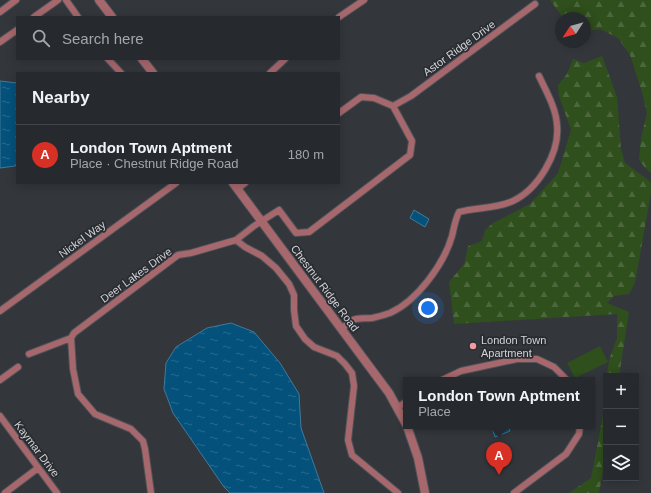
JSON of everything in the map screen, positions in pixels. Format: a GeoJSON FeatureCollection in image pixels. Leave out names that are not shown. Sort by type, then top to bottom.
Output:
{"type":"FeatureCollection","features":[{"type":"Feature","properties":{"kind":"street"},"geometry":{"type":"LineString","coordinates":[[0,12],[16,0]]}},
{"type":"Feature","properties":{"kind":"street"},"geometry":{"type":"LineString","coordinates":[[35,16],[58,0]]}},
{"type":"Feature","properties":{"kind":"street"},"geometry":{"type":"LineString","coordinates":[[66,0],[77,16]]}},
{"type":"Feature","properties":{"kind":"street"},"geometry":{"type":"LineString","coordinates":[[100,0],[111,16]]}},
{"type":"Feature","properties":{"kind":"street"},"geometry":{"type":"LineString","coordinates":[[340,16],[364,0]]}},
{"type":"Feature","properties":{"kind":"street","name":"Astor Ridge Drive"},"geometry":{"type":"LineString","coordinates":[[394,106],[411,96],[535,4]]}},
{"type":"Feature","properties":{"kind":"street"},"geometry":{"type":"LineString","coordinates":[[0,42],[16,31]]}},
{"type":"Feature","properties":{"kind":"street"},"geometry":{"type":"LineString","coordinates":[[109,60],[120,72]]}},
{"type":"Feature","properties":{"kind":"street"},"geometry":{"type":"LineString","coordinates":[[143,60],[152,72]]}},
{"type":"Feature","properties":{"kind":"street"},"geometry":{"type":"LineString","coordinates":[[271,72],[284,60]]}},
{"type":"Feature","properties":{"kind":"street"},"geometry":{"type":"LineString","coordinates":[[342,329],[351,321],[358,318],[372,318],[390,313],[422,288],[438,265],[452,236],[455,220],[459,212],[492,207],[513,201],[533,186],[545,170],[556,145],[557,125],[550,100],[539,76]]}},
{"type":"Feature","properties":{"kind":"street"},"geometry":{"type":"LineString","coordinates":[[262,220],[279,210],[296,233],[309,232],[410,155],[412,141],[394,106],[374,98],[361,97],[340,112]]}},
{"type":"Feature","properties":{"kind":"street","name":"Nickel Way"},"geometry":{"type":"LineString","coordinates":[[0,311],[175,184]]}},
{"type":"Feature","properties":{"kind":"street","name":"Chestnut Ridge Road"},"geometry":{"type":"LineString","coordinates":[[235,186],[262,220],[389,393],[403,418]]}},
{"type":"Feature","properties":{"kind":"street","name":"Deer Lakes Drive"},"geometry":{"type":"LineString","coordinates":[[29,354],[71,338],[74,333],[178,255],[191,253],[236,240],[262,220]]}},
{"type":"Feature","properties":{"kind":"street"},"geometry":{"type":"LineString","coordinates":[[236,240],[245,247],[262,256],[276,268],[289,284],[294,295],[296,326],[304,339],[314,347],[337,356],[346,364],[352,373],[354,386],[348,440],[352,455],[398,493]]}},
{"type":"Feature","properties":{"kind":"street"},"geometry":{"type":"LineString","coordinates":[[71,338],[78,394],[94,414],[131,429],[143,441],[151,493]]}},
{"type":"Feature","properties":{"kind":"street"},"geometry":{"type":"LineString","coordinates":[[448,377],[461,371],[517,360],[537,359],[554,367],[563,377]]}},
{"type":"Feature","properties":{"kind":"street"},"geometry":{"type":"LineString","coordinates":[[0,380],[18,367]]}},
{"type":"Feature","properties":{"kind":"street"},"geometry":{"type":"LineString","coordinates":[[398,407],[403,404]]}},
{"type":"Feature","properties":{"kind":"street","name":"Kaymar Drive"},"geometry":{"type":"LineString","coordinates":[[0,416],[57,493]]}},
{"type":"Feature","properties":{"kind":"street","name":"Chestnut Ridge Road"},"geometry":{"type":"LineString","coordinates":[[407,429],[418,458],[425,493]]}},
{"type":"Feature","properties":{"kind":"street"},"geometry":{"type":"LineString","coordinates":[[514,493],[566,454],[579,434],[580,429]]}},
{"type":"Feature","properties":{"kind":"street"},"geometry":{"type":"LineString","coordinates":[[5,493],[38,468]]}},
{"type":"Feature","properties":{"kind":"green space"},"geometry":{"type":"Polygon","coordinates":[[[550,0],[651,0],[651,173],[639,160],[641,138],[647,113],[630,55],[618,38],[600,29],[591,31],[591,12],[559,12],[550,0]]]}},
{"type":"Feature","properties":{"kind":"green space"},"geometry":{"type":"Polygon","coordinates":[[[602,56],[617,97],[621,149],[625,163],[651,182],[651,193],[635,283],[629,294],[614,296],[607,303],[629,312],[619,373],[607,373],[609,360],[617,338],[617,314],[454,324],[449,282],[464,264],[468,246],[482,241],[485,230],[493,223],[530,204],[558,173],[571,130],[559,96],[558,85],[567,74],[573,59],[584,63],[602,56]]]}},
{"type":"Feature","properties":{"kind":"green space"},"geometry":{"type":"Polygon","coordinates":[[[600,346],[608,362],[577,377],[574,377],[567,363],[600,346]]]}},
{"type":"Feature","properties":{"kind":"green space"},"geometry":{"type":"Polygon","coordinates":[[[603,415],[603,471],[599,493],[569,493],[591,478],[603,415]]]}},
{"type":"Feature","properties":{"kind":"water"},"geometry":{"type":"Polygon","coordinates":[[[0,81],[16,83],[16,165],[0,168],[0,81]]]}},
{"type":"Feature","properties":{"kind":"water"},"geometry":{"type":"Polygon","coordinates":[[[414,210],[429,219],[425,227],[410,218],[414,210]]]}},
{"type":"Feature","properties":{"kind":"water"},"geometry":{"type":"Polygon","coordinates":[[[231,323],[254,332],[280,363],[299,394],[301,428],[324,493],[230,493],[224,487],[173,413],[164,389],[166,363],[176,347],[207,328],[231,323]]]}},
{"type":"Feature","properties":{"kind":"water"},"geometry":{"type":"Polygon","coordinates":[[[492,429],[509,429],[510,431],[495,437],[492,429]]]}},
{"type":"Feature","properties":{"kind":"place","name":"London Town Apartment"},"geometry":{"type":"Point","coordinates":[473,346]}},
{"type":"Feature","properties":{"kind":"place","name":"London Town Aptment"},"geometry":{"type":"Point","coordinates":[499,475]}}]}
